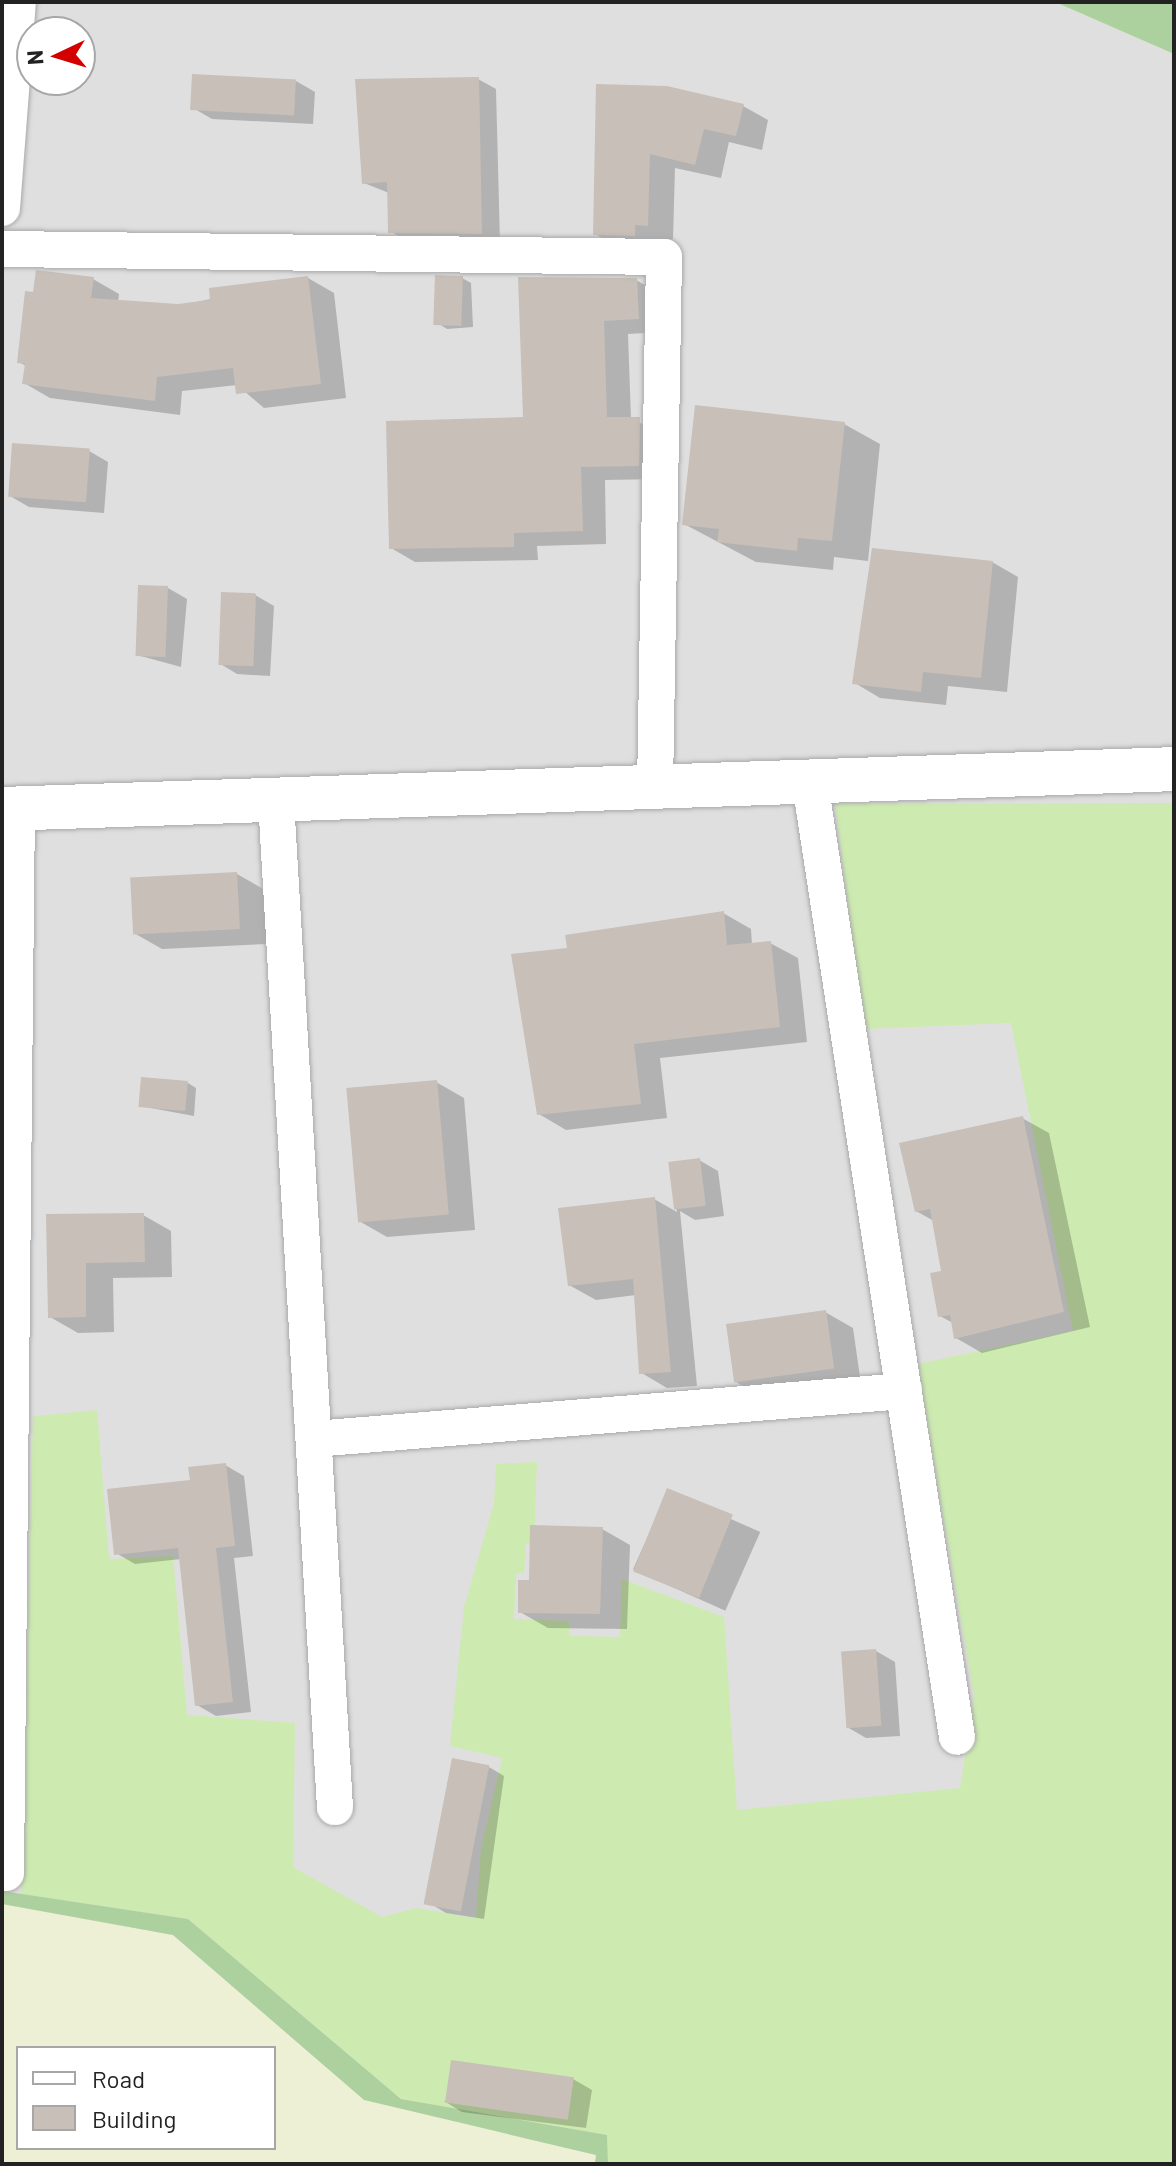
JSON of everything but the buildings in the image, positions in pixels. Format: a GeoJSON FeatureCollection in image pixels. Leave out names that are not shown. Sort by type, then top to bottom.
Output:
{"type":"FeatureCollection","features":[{"type":"Feature","properties":{"kind":"street"},"geometry":{"type":"LineString","coordinates":[[2,208],[18,2]]}},
{"type":"Feature","properties":{"kind":"street"},"geometry":{"type":"LineString","coordinates":[[2,249],[664,257],[655,788]]}},
{"type":"Feature","properties":{"kind":"street"},"geometry":{"type":"LineString","coordinates":[[6,1873],[9,809],[1174,769]]}},
{"type":"Feature","properties":{"kind":"street"},"geometry":{"type":"LineString","coordinates":[[810,783],[957,1737]]}},
{"type":"Feature","properties":{"kind":"street"},"geometry":{"type":"LineString","coordinates":[[276,800],[335,1807]]}},
{"type":"Feature","properties":{"kind":"street"},"geometry":{"type":"LineString","coordinates":[[314,1439],[904,1391]]}},
{"type":"Feature","properties":{"kind":"shaded area"},"geometry":{"type":"Polygon","coordinates":[[[2,2],[1055,2],[1174,54],[1174,2164],[582,2164],[276,2049],[276,2046],[16,2046],[2,2076],[2,2]]]}},
{"type":"Feature","properties":{"kind":"green space"},"geometry":{"type":"Polygon","coordinates":[[[1055,2],[1174,2],[1174,54],[1055,2]]]}},
{"type":"Feature","properties":{"kind":"green space"},"geometry":{"type":"Polygon","coordinates":[[[1174,803],[1174,2164],[608,2164],[607,2135],[401,2099],[188,1919],[21,1894],[33,1416],[97,1410],[109,1559],[173,1556],[187,1715],[295,1723],[293,1867],[382,1917],[416,1908],[476,1918],[481,1849],[502,1758],[450,1746],[464,1607],[494,1503],[496,1464],[537,1462],[534,1543],[526,1544],[524,1573],[516,1573],[514,1619],[569,1621],[569,1636],[620,1637],[622,1579],[724,1617],[737,1810],[960,1788],[974,1696],[917,1364],[1073,1331],[1011,1023],[864,1029],[835,804],[1174,803]]]}},
{"type":"Feature","properties":{"kind":"green space"},"geometry":{"type":"Polygon","coordinates":[[[2,1891],[188,1919],[401,2099],[607,2135],[608,2164],[595,2164],[596,2155],[364,2100],[173,1935],[2,1904],[2,1891]]]}},
{"type":"Feature","properties":{"kind":"green space"},"geometry":{"type":"Polygon","coordinates":[[[2,1904],[173,1935],[364,2100],[596,2155],[595,2164],[2,2164],[2,1904]]]}}]}
